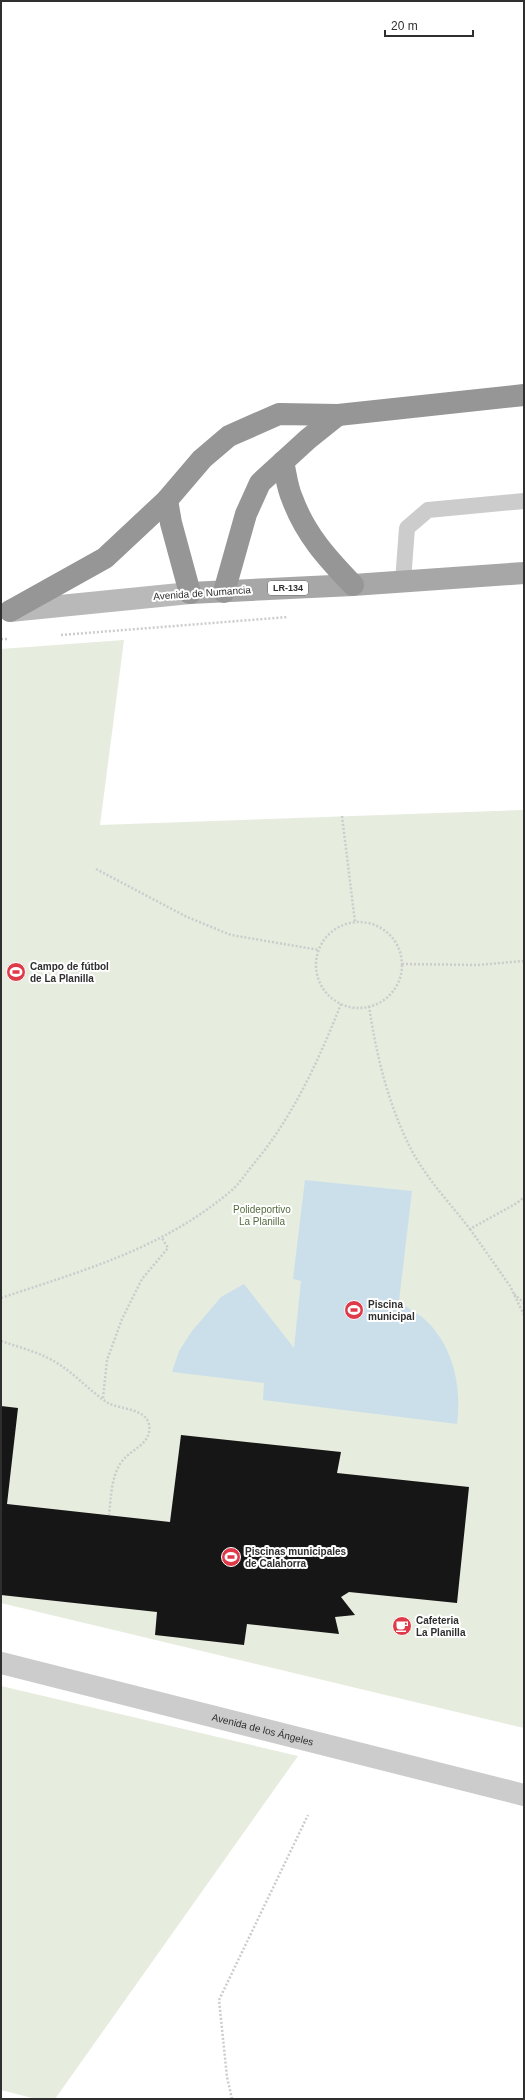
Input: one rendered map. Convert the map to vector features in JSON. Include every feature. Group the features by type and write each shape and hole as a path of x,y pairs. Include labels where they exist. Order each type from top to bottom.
{"highway":[{"path":"5,611 104,558 167,500 202,460 229,436 279,414 338,415 524,396"},
{"path":"224,592 246,514 260,483 308,439 338,415"},
{"path":"283,462 291,497 306,528 322,552 353,585"},
{"path":"167,500 171,523 190,593"}],"main road":[{"name":"Avenida de Numancia","path":"190,593 353,585 524,573"}],"street":[{"name":"Avenida de Numancia","path":"5,611 190,593"},
{"name":"Avenida de los Ángeles","path":"1,1663 524,1795"}],"lane":[{"path":"403,581 407,528 428,510 524,500"}],"path":[{"path":"57,635 295,616"},
{"path":"1,639 9,639"},
{"path":"342,816 355,922"},
{"path":"96,869 187,917 231,935 319,950"},
{"path":"355,922 369,923 382,929 393,938 399,950 402,964 400,978 393,991 382,1001 370,1006 355,1008 341,1004 329,996 321,985 316,971 316,957 330,933 342,926 355,922"},
{"path":"402,964 477,965 524,962"},
{"path":"1,1298 94,1268 162,1238 233,1190 270,1145 297,1100 322,1051 341,1004"},
{"path":"370,1006 374,1041 387,1089 408,1144 432,1181 470,1229 513,1292 524,1315"},
{"path":"470,1229 517,1203 524,1197"},
{"path":"103,1398 107,1360 119,1326 142,1279 168,1248 162,1238"},
{"path":"513,1292 524,1303"},
{"path":"1,1341 31,1351 59,1364 110,1404 140,1413 148,1423 149,1430 144,1443 122,1460 117,1469 109,1515"},
{"path":"232,2099 227,2077 219,2000 308,1815"}],"green space":[{"name":"Polideportivo La Planilla","path":"124,640 100,825 524,810 524,1728 1,1603 1,649"},
{"path":"1,1686 298,1756 55,2099 36,2099 1,2090"}],"water":[{"name":"Piscina municipal","path":"305,1180 412,1191 399,1301 422,1317 433,1328 448,1352 453,1366 458,1395 457,1424 263,1400 264,1383 172,1372 179,1351 192,1331 221,1297 244,1284 294,1348 301,1281 293,1279"}],"building":[{"name":"Piscinas municipales de Calahorra","path":"1,1406 18,1408 7,1504 170,1522 181,1435 341,1452 337,1473 469,1487 457,1603 349,1592 341,1597 355,1615 335,1617 339,1634 247,1624 244,1645 155,1635 157,1612 1,1595"}],"place":[{"name":"Campo de fútbol de La Planilla","path":"16,972"},
{"name":"Piscina municipal","path":"354,1310"},
{"name":"Piscinas municipales de Calahorra","path":"231,1557"},
{"name":"Cafeteria La Planilla","path":"402,1626"}]}
